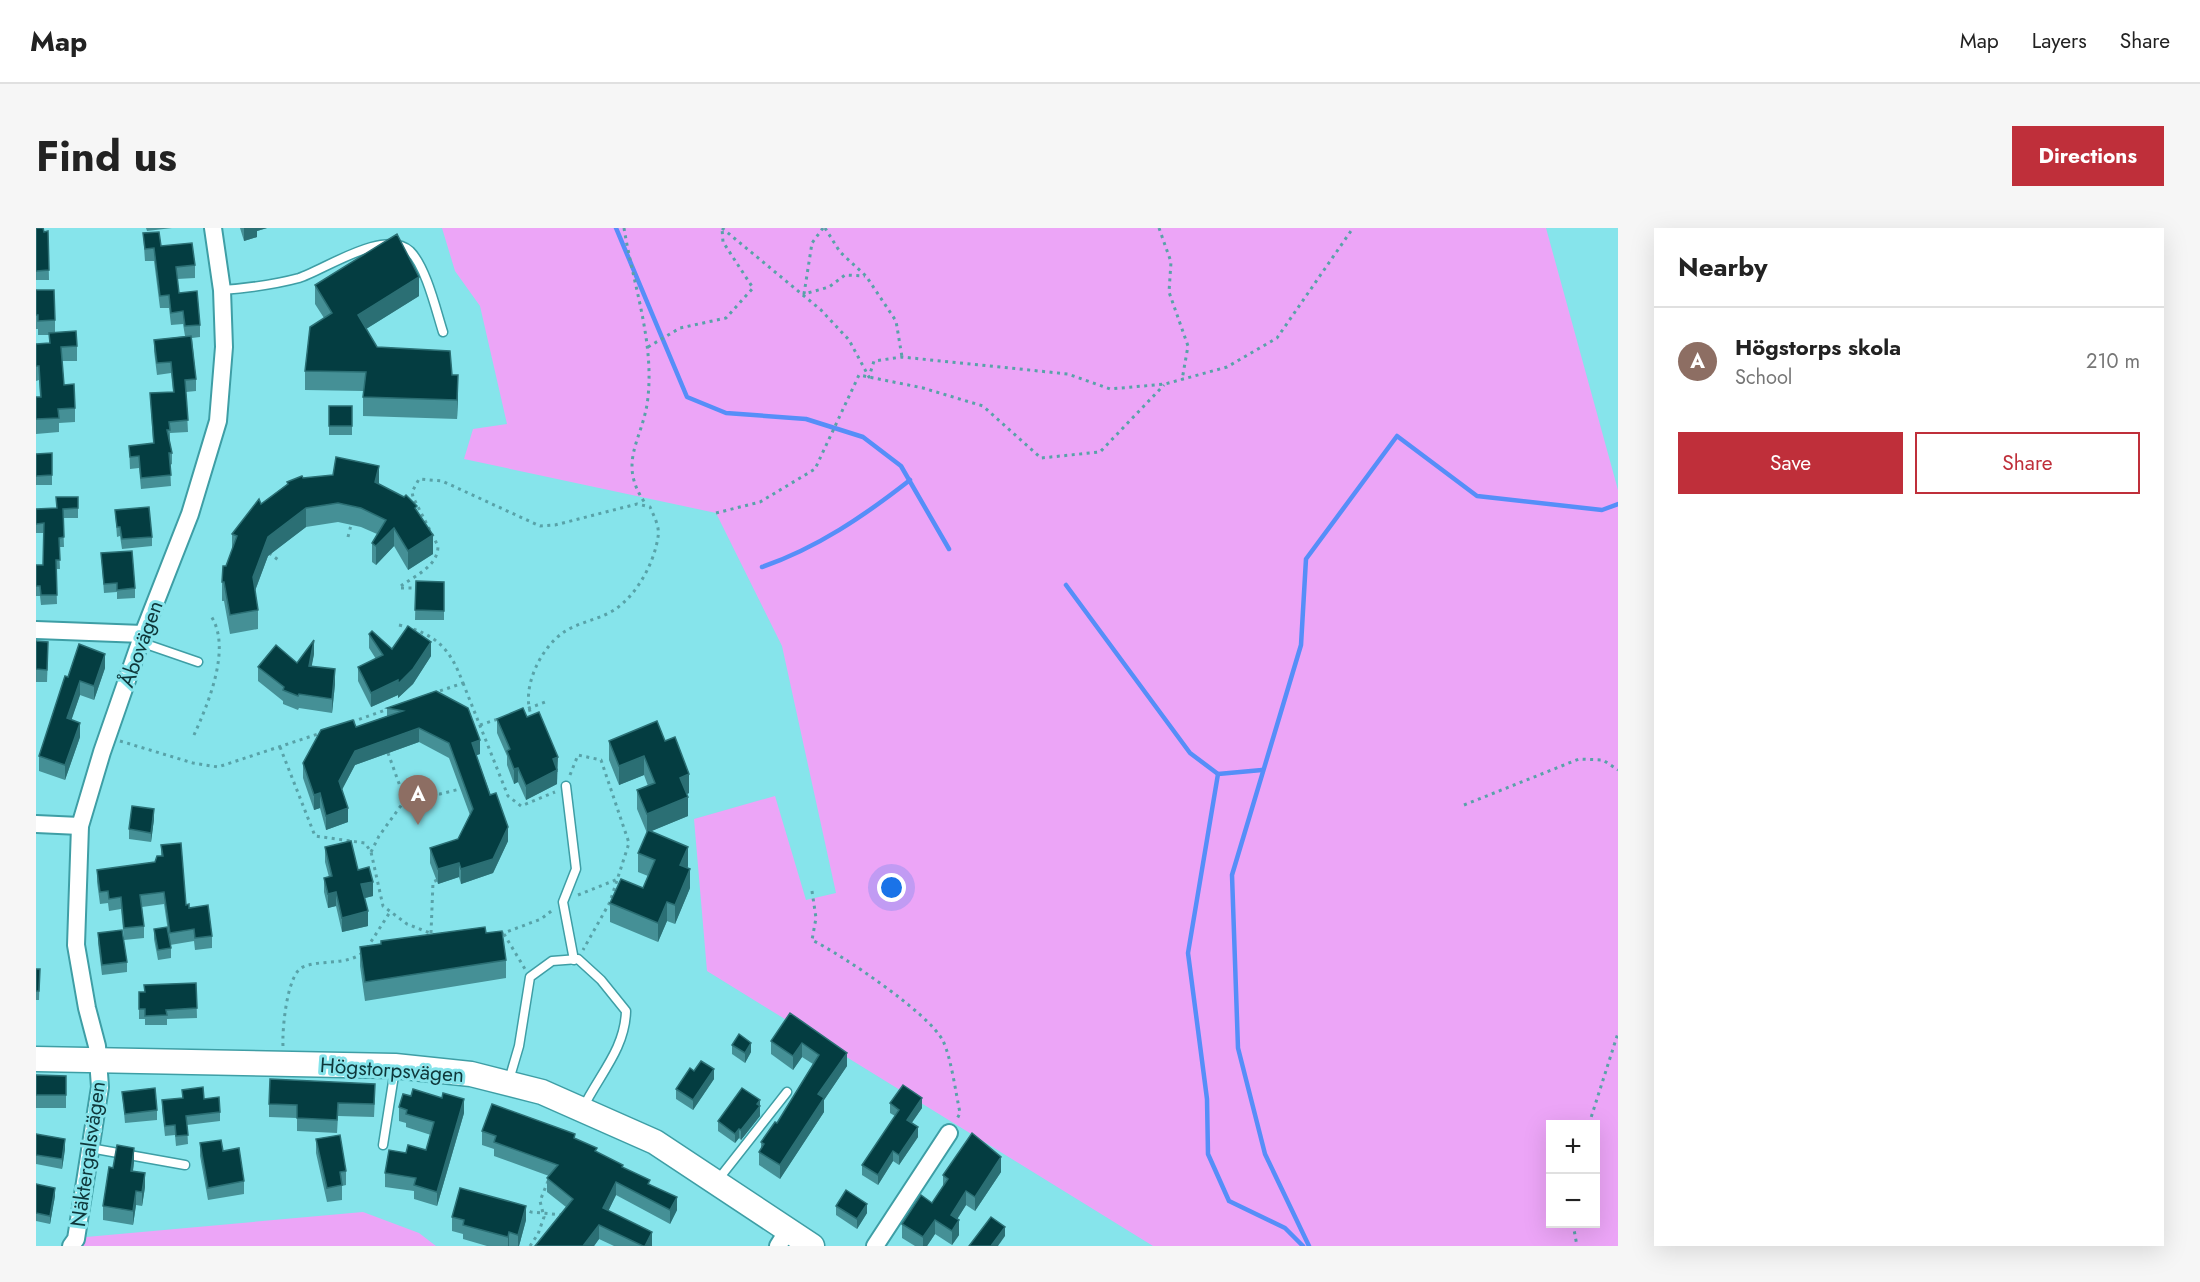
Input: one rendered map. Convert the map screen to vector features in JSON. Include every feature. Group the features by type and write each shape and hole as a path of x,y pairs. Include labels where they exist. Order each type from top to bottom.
{"street":[{"name":"Åbovägen","path":"99,1060 76,945 80,826 107,737 190,514 218,421 224,347 222,290 213,228"},
{"path":"36,630 142,638"},
{"path":"36,824 80,826"},
{"name":"Högstorpsvägen","path":"36,1059 395,1066 471,1074 542,1092 655,1142 717,1181 783,1238 812,1246"},
{"name":"Näktergalsvägen","path":"72,1246 76,1239 100,1087 99,1060"},
{"path":"875,1246 949,1133"}],"lane":[{"path":"222,290 254,288 301,277 344,257 372,247 392,244 409,250 421,269 443,332"},
{"path":"142,638 198,662"},
{"path":"566,786 576,869 563,902 576,959 601,980 626,1011 625,1029 607,1070 583,1109"},
{"path":"508,1084 519,1046 530,977 552,961 576,959"},
{"path":"383,1145 395,1066"},
{"path":"717,1181 787,1092"},
{"path":"90,1148 185,1165"}],"path":[{"path":"534,724 528,708 527,693 550,645 562,633 612,611 637,589 658,537 656,520 650,507 634,487 631,461 648,398 648,347 624,228"},
{"path":"648,347 680,328 726,318 753,288 723,242 722,228"},
{"path":"722,228 804,294 849,340 868,377"},
{"path":"804,294 812,243 824,228 840,252 866,276 896,321 902,357"},
{"path":"1159,228 1171,262 1169,292 1188,346 1182,380"},
{"path":"868,377 874,361 902,357 1068,374 1110,389 1165,384 1227,367 1277,338 1353,228"},
{"path":"804,294 829,287 845,275 866,276"},
{"path":"716,513 760,502 815,469 859,375 923,388 982,406 1041,458 1100,452 1165,384"},
{"path":"421,588 401,587 436,561 438,554 438,546 413,497 412,492 420,479 442,481 540,526 646,504"},
{"path":"348,537 351,525"},
{"path":"269,553 281,562"},
{"path":"194,735 212,693 218,661 218,635 212,616"},
{"path":"399,625 431,636 456,665 507,796 521,806 566,786 578,755 601,760 616,798 629,843 610,902 576,959"},
{"path":"431,694 464,683"},
{"path":"518,712 548,701"},
{"path":"345,724 399,706"},
{"path":"480,725 509,715"},
{"path":"107,737 193,763 218,767 323,732"},
{"path":"280,747 315,836 364,843 371,852 383,906 407,924 444,936"},
{"path":"388,753 405,800"},
{"path":"1464,805 1579,759 1603,760 1618,770"},
{"path":"371,852 383,829 405,800 424,793 440,794 460,789"},
{"path":"494,936 541,919 563,902 618,879"},
{"path":"434,944 434,882 437,880"},
{"path":"812,891 816,918 812,940 836,952 923,1015 944,1041 960,1113 949,1133"},
{"path":"284,1053 290,988 294,975 302,967 340,962 360,955 374,940 390,912"},
{"path":"504,934 530,977"},
{"path":"1591,1120 1618,1033"},
{"path":"530,1246 538,1234 542,1212 540,1201 550,1175"},
{"path":"520,1206 531,1212 569,1217"},
{"path":"1574,1228 1577,1246"}],"shaded area":[{"path":"442,228 1546,228 1618,490 1618,1246 1153,1246 707,971 694,819 775,796 806,900 836,893 782,646 716,513 464,459 473,429 507,424 480,306 455,271"},
{"path":"363,1212 419,1233 436,1246 78,1246 75,1238"}],"building":[{"path":"36,228 43,228 44,232 48,231 49,270 36,271"},
{"path":"159,232 161,246 192,243 195,265 176,267 179,293 197,291 200,325 185,326 183,311 171,313 169,295 160,296 154,248 145,249 143,233"},
{"path":"397,234 419,277 358,315 377,347 450,351 452,375 458,375 457,400 363,397 366,372 305,371 310,327 332,313 315,285"},
{"path":"36,290 54,290 55,320 38,321"},
{"path":"76,331 77,346 61,347 64,385 74,384 75,408 58,409 59,418 36,419 36,397 41,397 39,366 36,366 36,344 50,343 49,333"},
{"path":"191,336 196,379 185,380 188,420 169,422 170,430 167,430 172,453 169,453 171,475 141,478 139,456 130,457 129,446 154,443 150,393 174,392 171,362 157,363 154,340"},
{"path":"329,406 352,406 352,426 329,426"},
{"path":"52,453 52,475 36,476 36,454"},
{"path":"336,457 379,466 375,482 404,497 406,495 417,506 415,508 433,535 408,551 394,528 376,546 372,543 386,520 361,508 338,503 306,508 268,537 253,577 258,610 230,615 224,582 222,582 223,566 226,566 237,536 232,534 259,499 261,504 288,484 287,482 302,476 303,478 333,475"},
{"path":"56,497 78,497 78,508 63,509 64,537 59,538 60,560 56,560 57,595 41,595 40,586 36,586 36,565 43,565 44,523 36,524 36,509 57,508"},
{"path":"149,507 152,537 122,539 120,527 117,527 115,510"},
{"path":"132,551 135,588 117,590 117,583 104,584 101,553"},
{"path":"416,581 444,582 444,611 415,610"},
{"path":"408,626 431,642 413,669 398,684 398,680 371,693 358,667 383,655 369,634 372,631 392,649"},
{"path":"314,640 309,666 335,669 332,699 299,694 298,696 283,690 284,687 258,667 276,645 297,663"},
{"path":"36,641 48,642 47,670 36,669"},
{"path":"79,644 105,654 94,686 80,681 67,718 80,723 65,765 39,756 65,676 68,677"},
{"path":"436,691 468,708 480,740 472,743 490,795 496,793 508,827 493,859 461,869 459,863 438,869 430,848 458,839 473,809 449,743 419,728 355,751 339,781 348,808 326,816 320,793 314,795 303,763 321,730 353,720 356,727 403,711 387,708"},
{"path":"523,708 527,717 539,712 558,757 553,759 557,770 526,786 518,768 514,769 507,751 510,749 497,719"},
{"path":"657,721 665,741 675,737 689,774 680,778 688,797 647,814 637,790 655,783 644,756 619,766 609,741"},
{"path":"132,806 154,809 151,833 129,829"},
{"path":"648,830 688,847 680,865 690,869 675,905 667,902 658,923 610,903 621,879 643,888 655,860 638,853"},
{"path":"351,841 358,870 369,867 373,882 361,884 368,911 342,918 336,892 328,894 324,878 332,876 325,847"},
{"path":"181,843 186,905 189,904 189,908 208,905 212,936 195,938 194,929 170,933 164,892 140,895 144,926 124,928 121,897 109,899 108,891 100,892 97,870 155,862 157,856 163,856 161,845"},
{"path":"167,927 171,948 158,950 154,929"},
{"path":"485,927 486,933 502,931 506,960 365,982 360,947 381,944 381,941"},
{"path":"122,930 127,962 102,965 98,933"},
{"path":"36,969 40,969 39,991 36,991"},
{"path":"196,983 197,1008 166,1010 167,1015 145,1016 145,1009 139,1009 139,992 145,992 144,985"},
{"path":"790,1013 847,1053 818,1094 824,1098 780,1165 759,1152 764,1144 761,1142 775,1122 777,1123 819,1055 802,1043 793,1056 771,1041"},
{"path":"739,1034 751,1043 745,1053 732,1045"},
{"path":"701,1061 714,1069 693,1100 676,1089 690,1068 694,1071"},
{"path":"36,1075 66,1076 66,1095 36,1095"},
{"path":"270,1079 375,1084 374,1104 338,1103 337,1120 297,1118 297,1105 269,1104"},
{"path":"903,1085 922,1098 907,1120 918,1127 899,1155 893,1151 878,1175 862,1165 899,1110 890,1103"},
{"path":"203,1087 204,1099 219,1097 220,1112 186,1116 188,1135 176,1136 175,1125 165,1126 162,1100 183,1098 182,1090"},
{"path":"155,1088 157,1110 125,1114 122,1092"},
{"path":"742,1088 760,1100 757,1104 760,1106 741,1130 739,1129 735,1134 718,1121"},
{"path":"413,1089 442,1098 443,1093 464,1099 437,1192 414,1185 416,1178 385,1173 389,1150 406,1153 408,1145 426,1150 434,1122 406,1114 407,1110 399,1107 403,1094 411,1096"},
{"path":"492,1104 575,1134 574,1138 597,1148 595,1151 650,1180 648,1184 677,1197 670,1210 616,1182 603,1208 652,1232 645,1246 599,1225 583,1246 535,1246 573,1199 547,1178 558,1165 494,1142 496,1136 482,1131"},
{"path":"972,1133 1001,1157 975,1197 966,1191 951,1215 959,1220 952,1231 935,1220 923,1237 902,1224 921,1195 932,1203 948,1179 943,1175"},
{"path":"36,1134 65,1139 62,1159 36,1155"},
{"path":"340,1135 346,1171 340,1172 342,1185 327,1188 316,1139"},
{"path":"221,1140 223,1151 239,1148 244,1181 208,1188 200,1143"},
{"path":"117,1145 134,1148 131,1171 145,1173 142,1192 136,1191 133,1211 103,1206 109,1167 113,1168"},
{"path":"36,1184 55,1188 50,1216 36,1213"},
{"path":"460,1188 526,1206 518,1235 509,1232 508,1237 463,1225 464,1220 452,1217"},
{"path":"846,1190 867,1204 857,1219 836,1206"},
{"path":"991,1217 1005,1227 991,1246 969,1246"}],"waterway":[{"path":"616,228 687,397 726,413 806,419 863,437 901,466 949,549"},
{"path":"1309,1246 1265,1154 1238,1048 1232,875 1301,645 1306,559 1397,436 1477,496 1602,510 1618,504"},
{"path":"762,567 821,541 910,480"},
{"path":"1066,585 1190,753 1218,774 1262,770"},
{"path":"1218,774 1188,953 1207,1099 1208,1154 1229,1201 1285,1228 1303,1246"}],"place":[{"name":"Högstorps skola","path":"418,825"}]}
